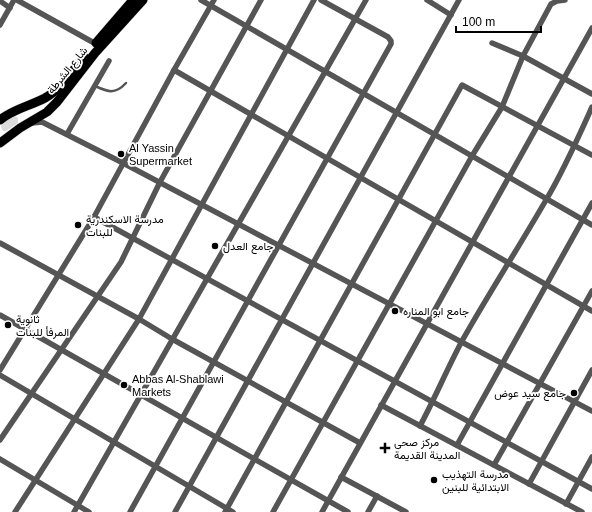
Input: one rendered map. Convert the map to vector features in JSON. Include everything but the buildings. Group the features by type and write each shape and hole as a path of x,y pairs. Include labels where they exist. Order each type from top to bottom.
{"main road":[{"name":"شارع الشرطة","path":"1,118 45,98 55,91 133,0"},
{"name":"شارع الشرطة","path":"2,140 27,123 47,112 57,102 95,53 143,0"},
{"path":"18,110 26,112 28,118 27,123"}],"street":[{"path":"0,25 16,0 96,44"},
{"path":"201,0 592,225"},
{"path":"0,370 94,217 214,0"},
{"path":"0,440 121,262 134,239 160,182 261,0"},
{"path":"15,512 139,319 314,0"},
{"path":"130,512 391,44 388,37 321,0"},
{"path":"74,512 366,0"},
{"path":"427,0 451,15"},
{"path":"175,512 459,0"},
{"path":"273,512 472,156 502,107 523,56 551,4 555,1 565,0"},
{"path":"0,1 10,8"},
{"path":"322,512 592,28"},
{"path":"492,43 523,56 592,94"},
{"path":"67,134 109,60"},
{"path":"174,70 592,310"},
{"path":"226,510 462,85 592,155"},
{"path":"420,426 462,342 508,262 547,199 592,107"},
{"path":"27,123 42,122 124,162 592,412"},
{"path":"457,445 592,203"},
{"path":"94,217 592,489"},
{"path":"0,243 360,443"},
{"path":"494,465 592,291"},
{"path":"0,315 348,512"},
{"path":"529,484 592,370"},
{"path":"0,375 189,486 226,510 233,512"},
{"path":"381,405 582,512"},
{"path":"566,504 592,457"},
{"path":"0,459 89,512"},
{"path":"341,477 406,512"},
{"path":"368,512 376,496"}],"lane":[{"path":"94,85 109,92 116,91 126,83"}],"shaded area":[{"path":"14,115 18,118 18,123 6,131 3,131 1,127 2,123"}],"place":[{"name":"Al Yassin Supermarket","path":"121,154"},
{"name":"مدرسة الاسكندرية للبنات","path":"78,225"},
{"name":"جامع العدل","path":"215,246"},
{"name":"جامع ابو المناره","path":"395,311"},
{"name":"ثانوية المرفأ للبنات","path":"8,325"},
{"name":"Abbas Al-Shablawi Markets","path":"124,385"},
{"name":"جامع سيد عوض","path":"574,393"},
{"name":"مركز صحي المدينة القديمة","path":"385,448"},
{"name":"مدرسة التهذيب الابتدائية للبنين","path":"434,480"}]}
